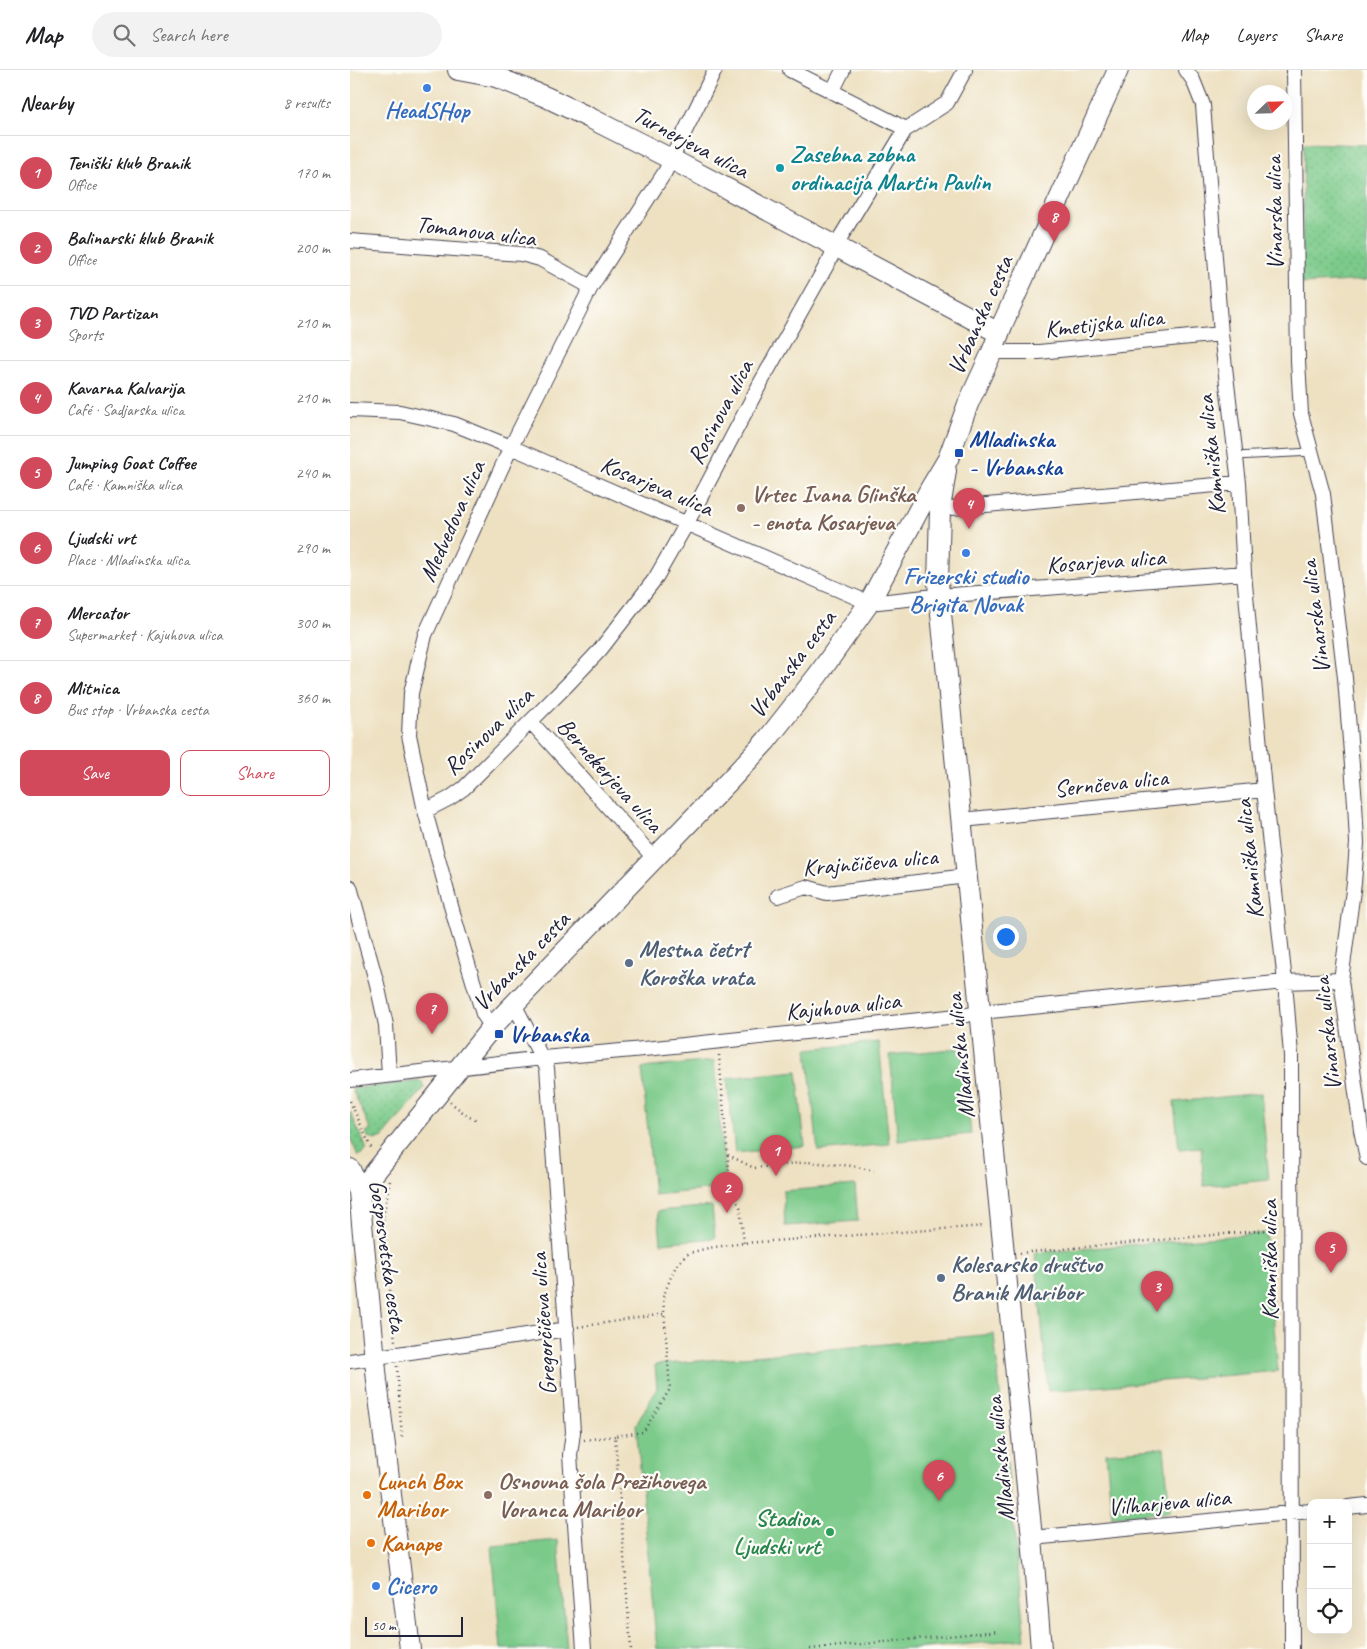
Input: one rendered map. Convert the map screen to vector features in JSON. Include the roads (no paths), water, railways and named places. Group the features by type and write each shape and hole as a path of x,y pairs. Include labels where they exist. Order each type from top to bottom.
{"street":[{"name":"Turnerjeva ulica","path":"458,70 497,74 546,97 671,159 999,333"},
{"name":"Medvedova ulica","path":"492,1027 483,1014 425,811 409,735 411,692 425,635 511,447 591,288 665,172 715,70"},
{"path":"790,70 906,129"},
{"path":"832,92 844,70"},
{"name":"Rosinova ulica","path":"425,811 450,798 464,788 600,650 633,608 654,579 687,524 761,382 836,247 906,129 947,103 965,70"},
{"name":"Vrbanska cesta","path":"359,1192 492,1027 766,741 818,675 869,603 948,459 968,404 999,333 1118,70"},
{"name":"Kamniška ulica","path":"1186,70 1193,80 1203,105 1221,334 1239,483 1244,573 1291,1054 1292,1649"},
{"name":"Vinarska ulica","path":"1294,70 1298,362 1302,414 1323,494 1345,678 1357,843 1354,883 1341,980 1361,1130 1367,1158"},
{"name":"Tomanova ulica","path":"350,241 521,254 540,259 591,288"},
{"name":"Kmetijska ulica","path":"992,352 1039,352 1221,334"},
{"name":"Kosarjeva ulica","path":"350,410 400,412 454,424 869,603 1244,573"},
{"name":"Mladinska ulica","path":"948,459 940,510 939,596 1032,1538 1041,1649"},
{"path":"940,510 1239,483"},
{"name":"Bernekerjeva ulica","path":"531,722 655,859"},
{"name":"Sernčeva ulica","path":"962,820 1264,790"},
{"name":"Krajnčičeva ulica","path":"778,896 806,887 827,893 967,876"},
{"path":"350,888 375,975 386,1025 389,1076"},
{"name":"Kajuhova ulica","path":"350,1080 981,1012 1285,982 1341,980"},
{"name":"Gregorčičeva ulica","path":"514,1004 547,1068 567,1329 573,1440 570,1455 584,1649"},
{"name":"Gosposvetska cesta","path":"350,1169 359,1192 375,1357 410,1649"},
{"path":"350,1361 567,1329"},
{"path":"1352,1507 1367,1505"},
{"name":"Vilharjeva ulica","path":"1032,1538 1307,1511"}],"lane":[{"path":"1236,456 1312,452"}],"place":[{"name":"HeadSHop","path":"427,88"},
{"name":"Zasebna zobna ordinacija Martin Pavlin","path":"780,168"},
{"name":"Mitnica","path":"1054,242"},
{"name":"Mladinska - Vrbanska","path":"959,453"},
{"name":"Vrtec Ivana Glinška - enota Kosarjeva","path":"741,508"},
{"name":"Kavarna Kalvarija","path":"969,529"},
{"name":"Frizerski studio Brigita Novak","path":"966,553"},
{"name":"Mestna četrt Koroška vrata","path":"629,963"},
{"name":"Mercator","path":"432,1034"},
{"name":"Vrbanska","path":"499,1034"},
{"name":"Teniški klub Branik","path":"776,1176"},
{"name":"Balinarski klub Branik","path":"727,1213"},
{"name":"Jumping Goat Coffee","path":"1331,1273"},
{"name":"Kolesarsko društvo Branik Maribor","path":"941,1278"},
{"name":"TVD Partizan","path":"1157,1312"},
{"name":"Lunch Box Maribor","path":"367,1495"},
{"name":"Osnovna šola Prežihovega Voranca Maribor","path":"488,1495"},
{"name":"Ljudski vrt","path":"939,1501"},
{"name":"Stadion Ljudski vrt","path":"830,1532"},
{"name":"Kanape","path":"371,1543"},
{"name":"Cicero","path":"376,1586"}]}
